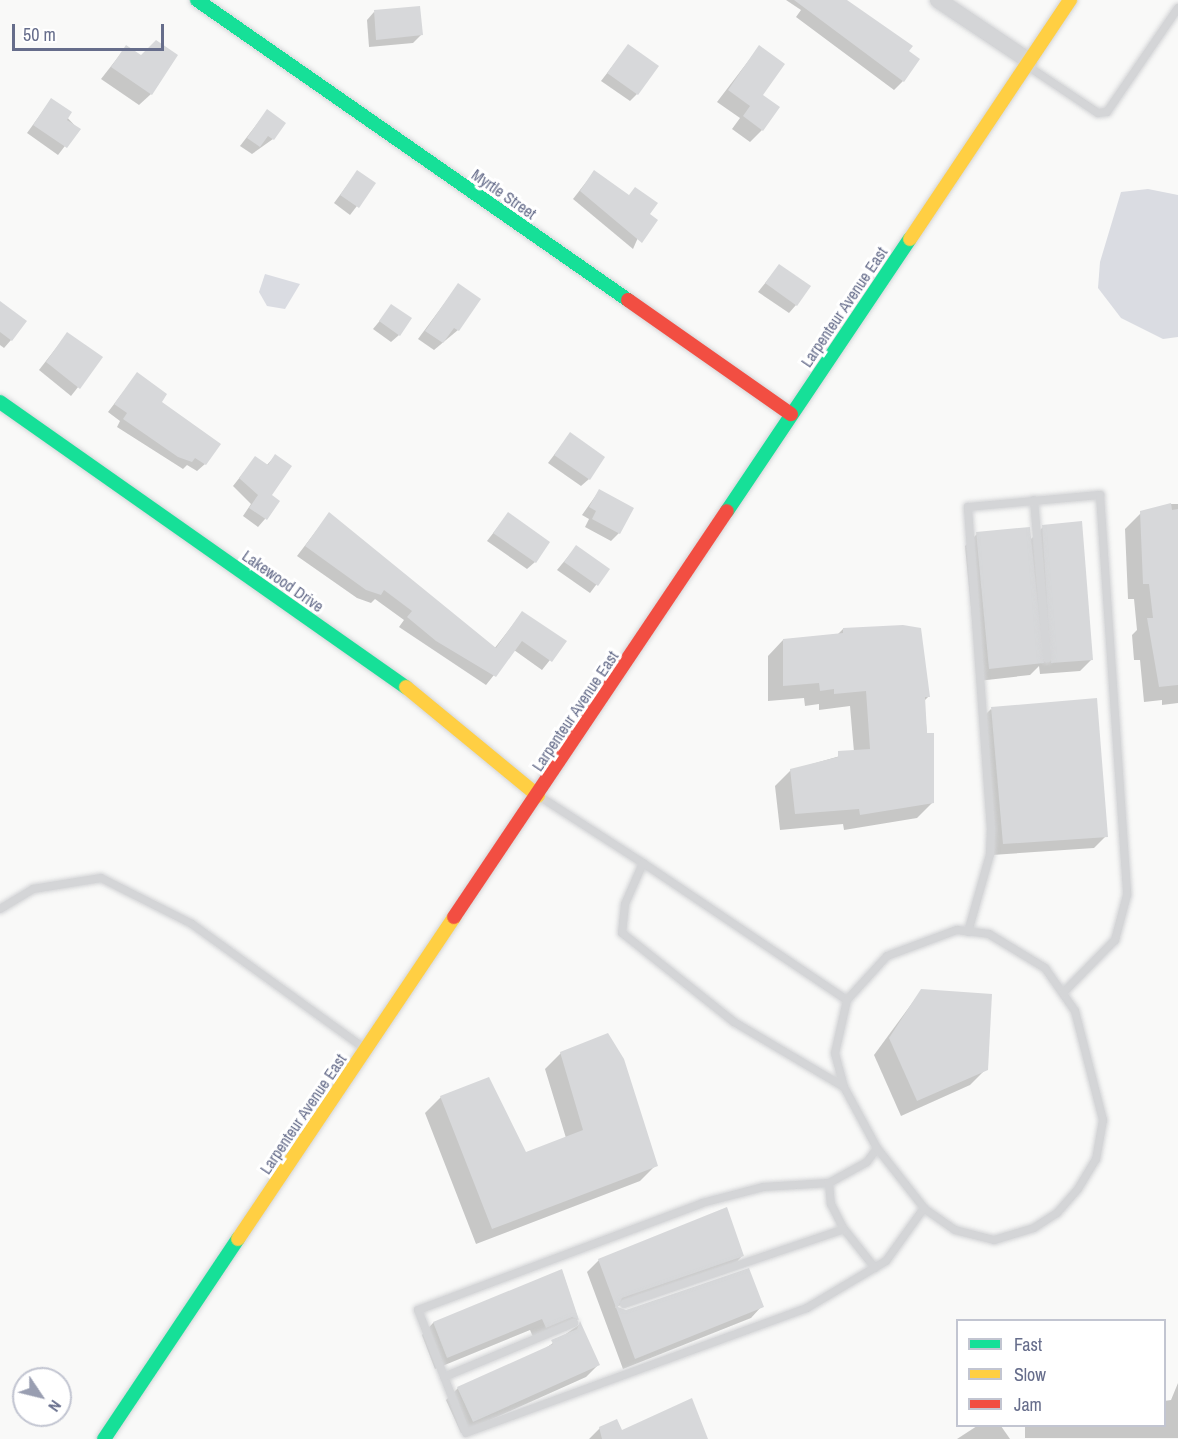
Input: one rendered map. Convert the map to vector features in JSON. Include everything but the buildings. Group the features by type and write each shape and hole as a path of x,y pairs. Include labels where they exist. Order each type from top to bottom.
{"street":[{"name":"Myrtle Street","path":"197,0 791,414"},
{"path":"938,0 1027,63"},
{"name":"Larpenteur Avenue East","path":"104,1439 538,796 791,414 1070,0"},
{"name":"Lakewood Drive","path":"0,402 430,704 538,796"}],"lane":[{"path":"1027,63 1098,113 1107,112 1178,8"},
{"path":"968,932 990,854 991,830 968,507 1100,495 1127,895 1115,940 1063,993"},
{"path":"1034,501 1047,658"},
{"path":"538,796 643,863 847,1000"},
{"path":"643,863 625,904 622,933 734,1022 844,1087"},
{"path":"0,909 33,889 100,878 192,924 367,1050"},
{"path":"957,930 968,932 989,934 1045,968 1063,993 1075,1011 1103,1120 1095,1159 1078,1189 1058,1213 1034,1228 994,1240 955,1230 924,1208 877,1148 844,1087 835,1053 847,1000 887,956 957,930"},
{"path":"877,1148 867,1162 829,1183 763,1187 702,1203 418,1311 466,1433 807,1308 875,1268 924,1208"},
{"path":"829,1183 831,1204 844,1229 875,1268"},
{"path":"624,1304 844,1229"},
{"path":"444,1377 574,1323"}],"shaded area":[{"path":"1148,189 1178,195 1178,337 1163,339 1121,318 1098,288 1100,262 1121,192"},
{"path":"265,274 300,284 285,309 267,306 259,292"}],"traffic: fast":[{"path":"197,0 628,300"},
{"path":"727,511 910,239"},
{"path":"0,402 406,687"},
{"path":"104,1439 238,1239"}],"traffic: slow":[{"path":"910,239 1070,0"},
{"path":"406,687 538,796"},
{"path":"238,1239 454,917"}],"traffic: jam":[{"path":"628,300 791,414"},
{"path":"454,917 727,511"}]}
